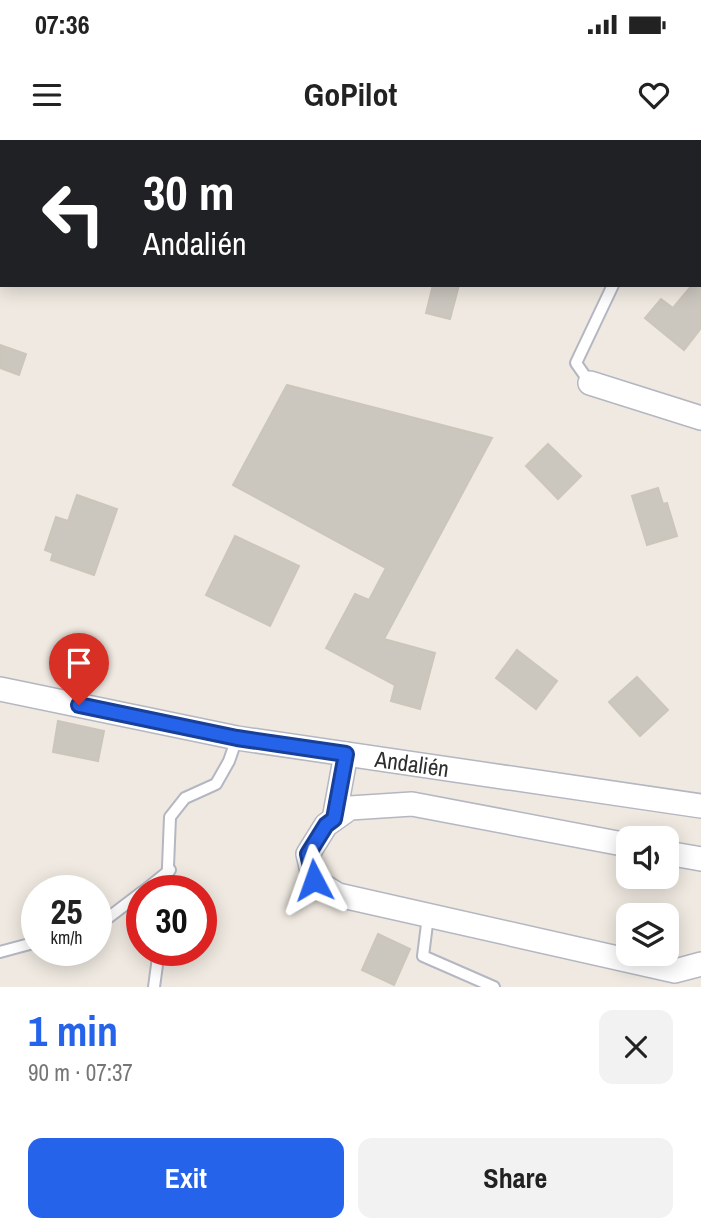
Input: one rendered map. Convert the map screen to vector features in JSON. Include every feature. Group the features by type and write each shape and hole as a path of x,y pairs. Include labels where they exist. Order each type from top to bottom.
{"street":[{"path":"590,383 701,418"},
{"name":"Andalién","path":"0,689 237,738 701,806"},
{"path":"334,819 346,754"},
{"path":"616,843 412,804 350,808 326,825 308,854 314,880 338,895 675,971 701,964"},
{"path":"679,855 701,859"}],"lane":[{"path":"590,383 576,363 612,287"},
{"path":"169,875 170,817 185,798 216,784 229,761 237,738"},
{"path":"164,875 170,870"},
{"path":"428,916 424,956 494,987"},
{"path":"0,952 21,946"},
{"path":"154,987 157,966"}],"building":[{"path":"432,287 458,287 450,319 426,313"},
{"path":"690,287 701,287 701,328 684,350 645,318 661,299 673,308"},
{"path":"0,345 26,354 19,375 0,368"},
{"path":"287,385 492,438 384,639 435,653 420,709 391,701 395,685 326,648 355,594 369,600 386,568 233,485"},
{"path":"548,444 581,476 558,499 526,466"},
{"path":"658,488 663,504 667,503 677,536 647,545 632,496"},
{"path":"77,495 117,509 94,575 51,560 53,553 45,550 56,517 68,521"},
{"path":"235,536 299,566 270,626 206,595"},
{"path":"517,650 557,681 536,709 496,678"},
{"path":"637,677 668,710 640,736 609,702"},
{"path":"58,721 104,731 98,761 53,752"},
{"path":"378,934 410,949 394,985 362,970"}],"route":[{"path":"79,705 237,738 346,754 334,819 326,825 308,854 314,880"}]}
